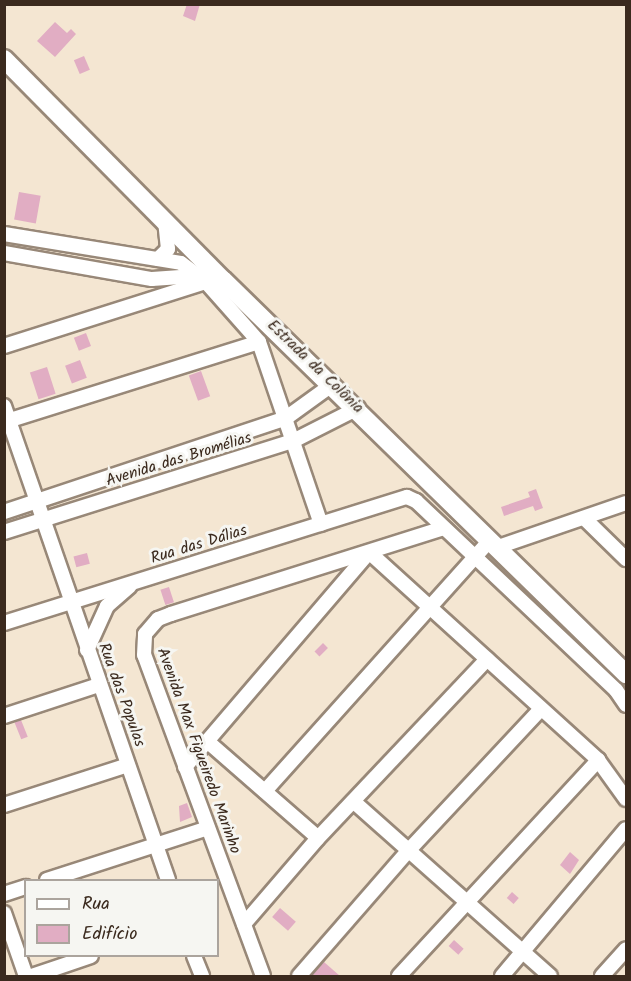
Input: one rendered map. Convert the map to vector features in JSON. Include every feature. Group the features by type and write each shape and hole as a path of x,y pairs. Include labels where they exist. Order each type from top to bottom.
{"main road":[{"name":"Estrada da Colônia","path":"4,59 165,221 627,674"}],"street":[{"path":"158,259 168,249 165,221"},
{"path":"4,234 181,263 201,279 259,342 321,524"},
{"path":"4,253 170,281 201,279"},
{"path":"123,306 134,293 137,276"},
{"path":"4,346 201,279"},
{"path":"7,421 259,342"},
{"name":"Avenida das Bromélias","path":"4,512 286,418 333,384"},
{"name":"Rua das Populas","path":"4,406 7,421 37,501 41,520 168,879"},
{"name":"Avenida das Bromélias","path":"4,532 293,441 358,408"},
{"name":"Rua das Dálias","path":"4,623 403,497 416,501 444,528"},
{"path":"265,791 473,558 494,544 627,503"},
{"path":"584,518 627,559"},
{"path":"444,528 473,558 616,690 627,705"},
{"name":"Avenida Max Figueiredo Marinho","path":"263,976 206,829 144,655 145,634 150,626 171,614 444,528"},
{"path":"185,767 369,552 540,710 598,760 627,799"},
{"path":"87,650 107,606 135,582"},
{"path":"244,924 318,838 487,659"},
{"path":"4,716 99,686"},
{"path":"298,976 409,850 540,710"},
{"path":"207,741 318,838"},
{"path":"399,976 466,900 598,760"},
{"path":"4,805 128,765"},
{"path":"354,802 550,976"},
{"path":"50,879 206,829 254,976"},
{"path":"502,976 627,829"},
{"path":"4,894 24,888"},
{"path":"4,913 26,976"},
{"path":"602,976 627,949"},
{"path":"32,976 88,957"},
{"path":"194,957 202,976"}],"building":[{"path":"187,4 200,4 195,21 183,16"},
{"path":"55,22 67,33 71,29 76,34 55,57 37,41"},
{"path":"84,56 90,70 80,74 74,60"},
{"path":"19,192 41,196 36,223 14,220"},
{"path":"86,333 91,346 79,351 74,338"},
{"path":"80,360 87,378 72,383 65,366"},
{"path":"47,367 56,394 39,399 30,373"},
{"path":"201,371 210,396 198,401 189,375"},
{"path":"536,489 543,508 535,511 533,506 504,516 501,507 530,497 528,492"},
{"path":"87,553 90,564 76,567 73,557"},
{"path":"169,587 174,602 165,605 160,590"},
{"path":"323,643 328,648 319,656 315,651"},
{"path":"21,720 28,737 21,739 15,723"},
{"path":"187,803 192,817 180,822 179,806"},
{"path":"570,852 579,860 570,874 560,865"},
{"path":"512,892 519,898 514,904 507,898"},
{"path":"280,908 296,922 288,931 272,917"},
{"path":"454,940 464,949 458,955 449,946"},
{"path":"324,962 340,976 311,976"}]}
